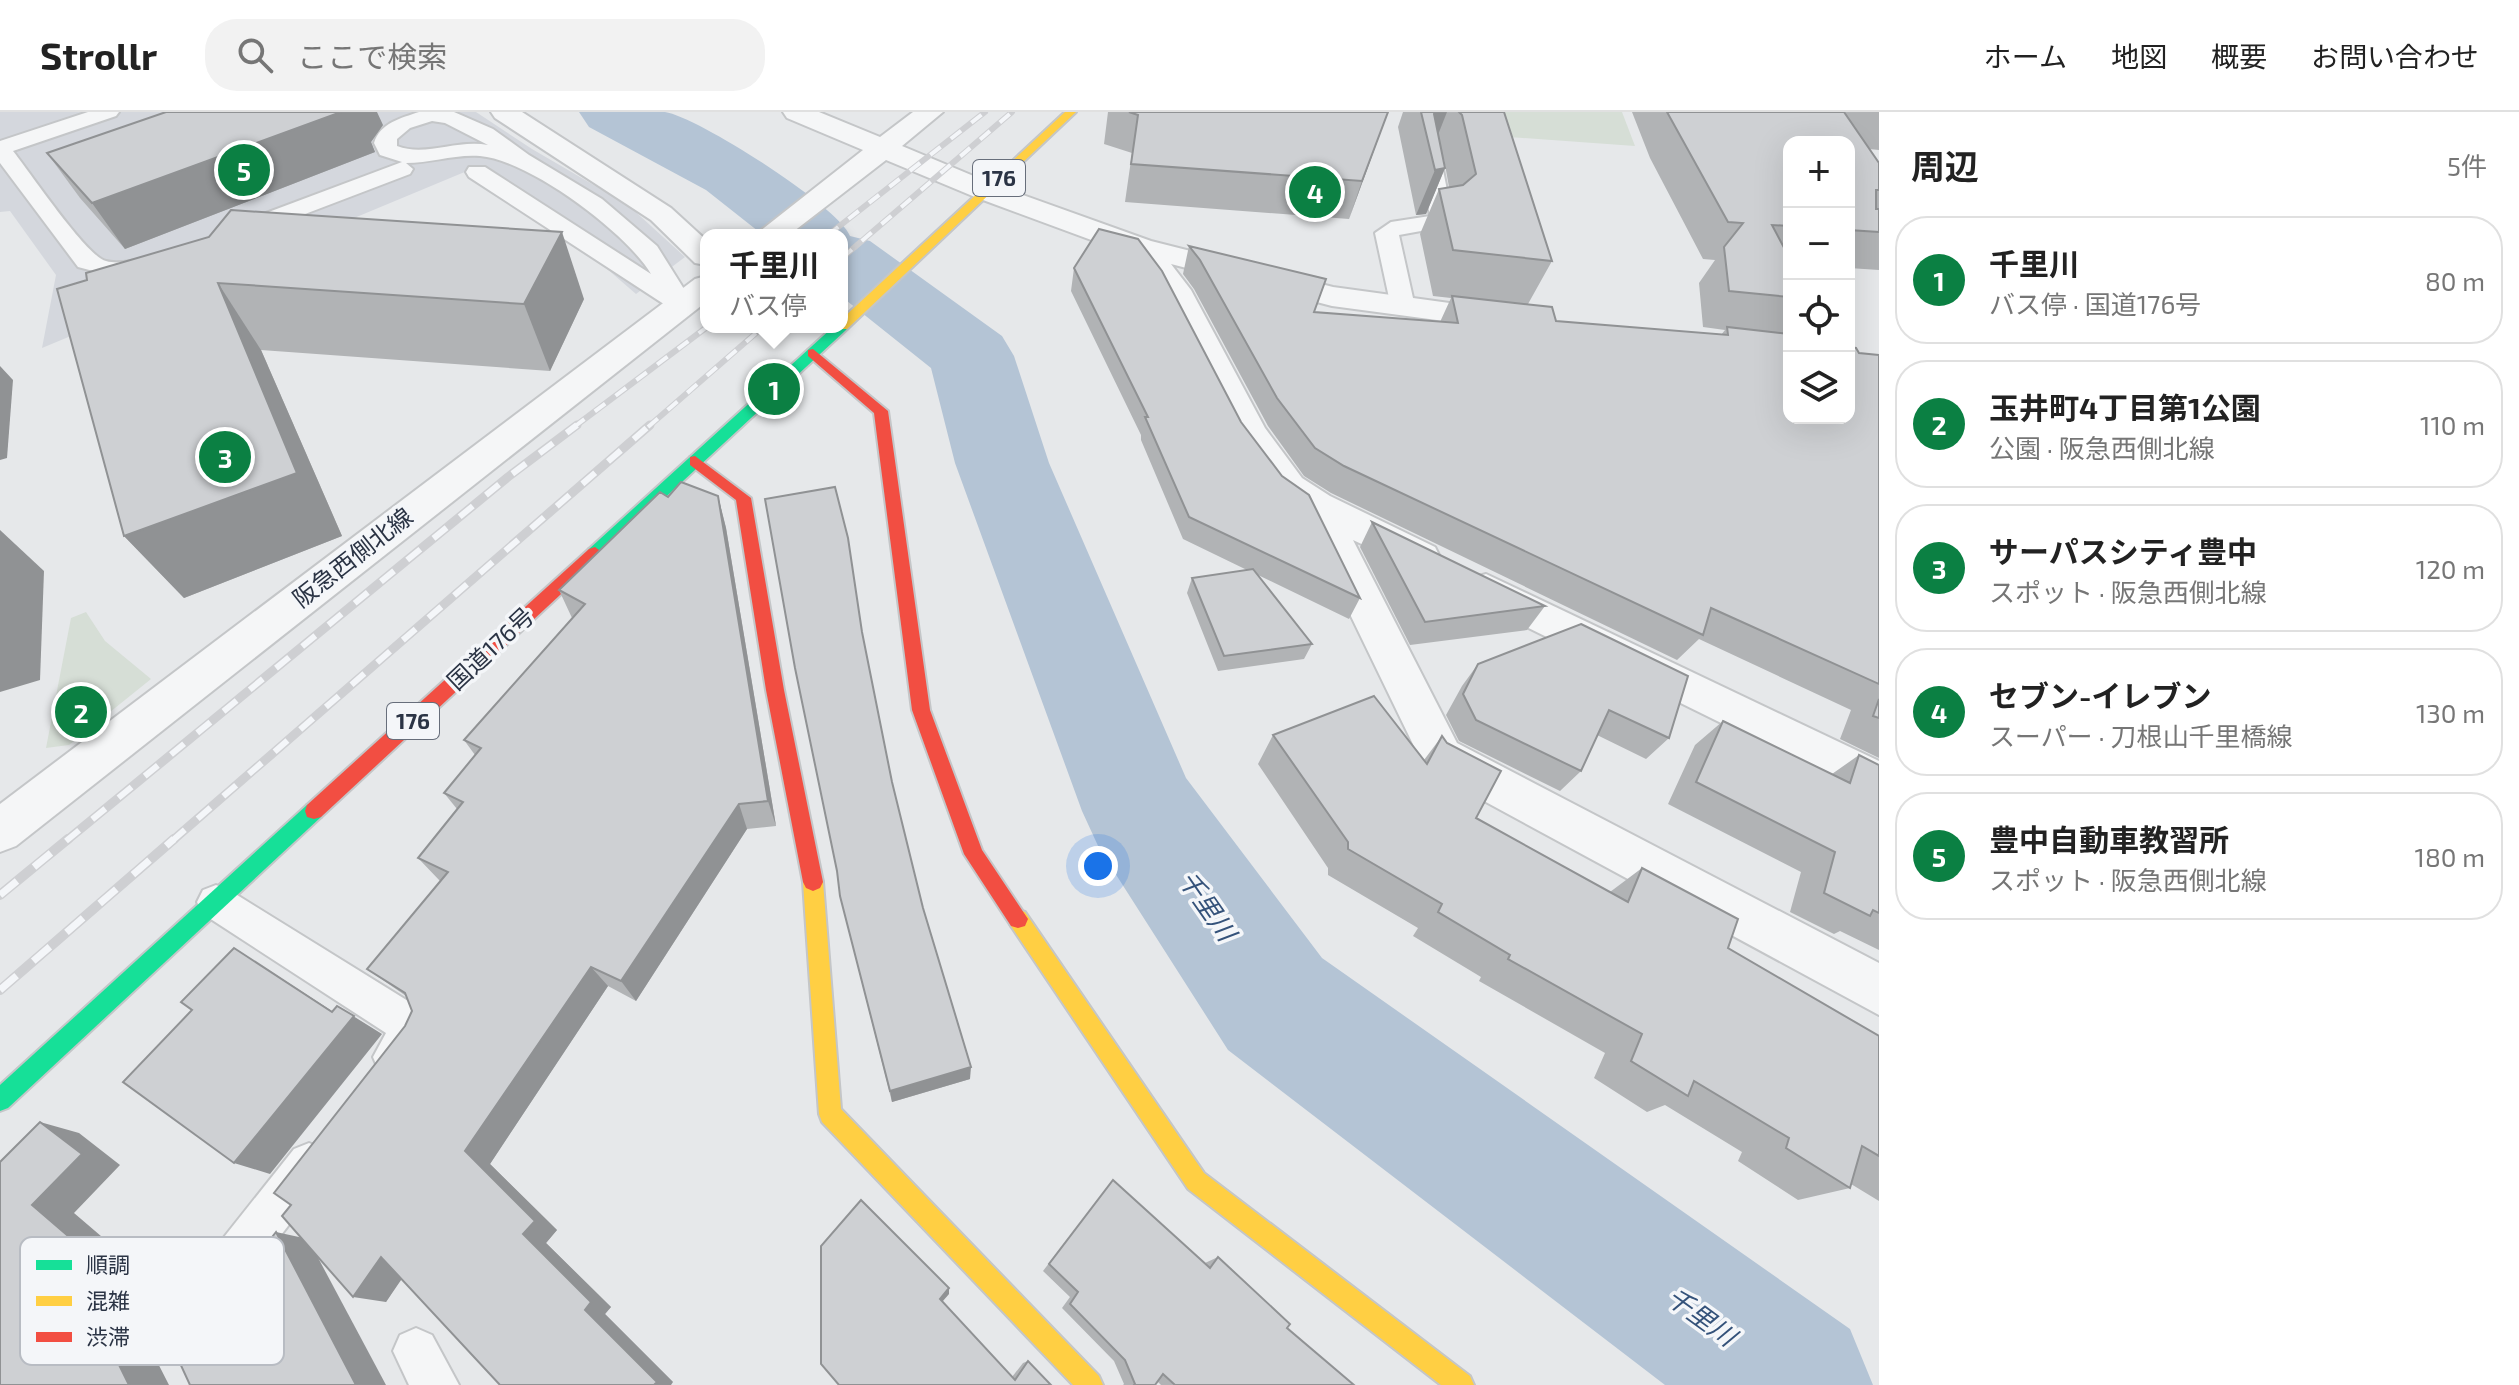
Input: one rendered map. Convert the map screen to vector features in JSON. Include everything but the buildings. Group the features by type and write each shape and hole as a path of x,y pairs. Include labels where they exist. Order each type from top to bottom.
{"main road":[{"name":"国道176号","path":"848,321 1071,112"},
{"name":"国道176号","path":"0,1100 835,333"},
{"path":"819,347 881,411 921,710 974,854 1196,1181 1461,1385"},
{"path":"695,461 743,498 775,690 814,889 830,1114 1090,1385"}],"street":[{"path":"504,112 661,214 700,250"},
{"path":"796,112 985,191 1143,249 1202,261 1332,296 1526,321"},
{"path":"778,229 930,112"},
{"path":"1143,249 1175,290 1250,434 1289,487 1317,506 1879,782"},
{"name":"阪急西側北線","path":"0,831 694,296"},
{"path":"1317,506 1441,756 1879,990"}],"lane":[{"path":"109,112 0,148 86,262 99,269 121,270 142,267 170,256"},
{"path":"521,160 471,149 406,157 388,150 385,143 387,136 403,124 441,115 486,133 521,160 594,204 649,251 694,296"},
{"path":"1403,307 1387,233 1394,227 1426,226 1442,220 1430,160"},
{"path":"226,235 402,169"},
{"path":"477,172 694,296"},
{"path":"216,902 415,1028 368,1089"},
{"path":"252,1237 329,1138"}],"shaded area":[{"path":"0,112 476,112 628,205 685,257 636,294 576,242 467,171 42,348 56,275 10,211 0,212"},
{"path":"1490,112 1622,112 1635,146 1495,136"},
{"path":"86,612 105,641 151,679 69,745 46,748 71,618"}],"waterway":[{"name":"千里川","path":"614,112 732,174 804,229"},
{"name":"千里川","path":"848,263 971,356 1002,463 1141,811 1275,1004 1794,1385"}],"railway":[{"path":"836,229 985,112"},
{"path":"848,253 1012,112"},
{"path":"574,427 700,332"},
{"path":"648,427 756,333"},
{"path":"66,841 508,477 577,425"},
{"path":"172,841 650,425"},
{"path":"0,895 68,839"},
{"path":"0,990 174,839"}],"traffic: fast":[{"path":"595,553 834,333"},
{"path":"0,1100 314,811"}],"traffic: slow":[{"path":"848,320 1071,112"},
{"path":"813,882 830,1114 1090,1385"},
{"path":"1018,919 1196,1181 1461,1385"}],"traffic: jam":[{"path":"813,353 881,411 921,710 974,854 1018,919"},
{"path":"695,461 743,498 775,690 813,882"},
{"path":"314,811 595,553"}],"place":[{"name":"豊中自動車教習所","path":"244,170"},
{"name":"セブン-イレブン","path":"1315,192"},
{"name":"千里川","path":"774,389"},
{"name":"サーパスシティ豊中","path":"225,457"},
{"name":"玉井町4丁目第1公園","path":"81,712"}]}
